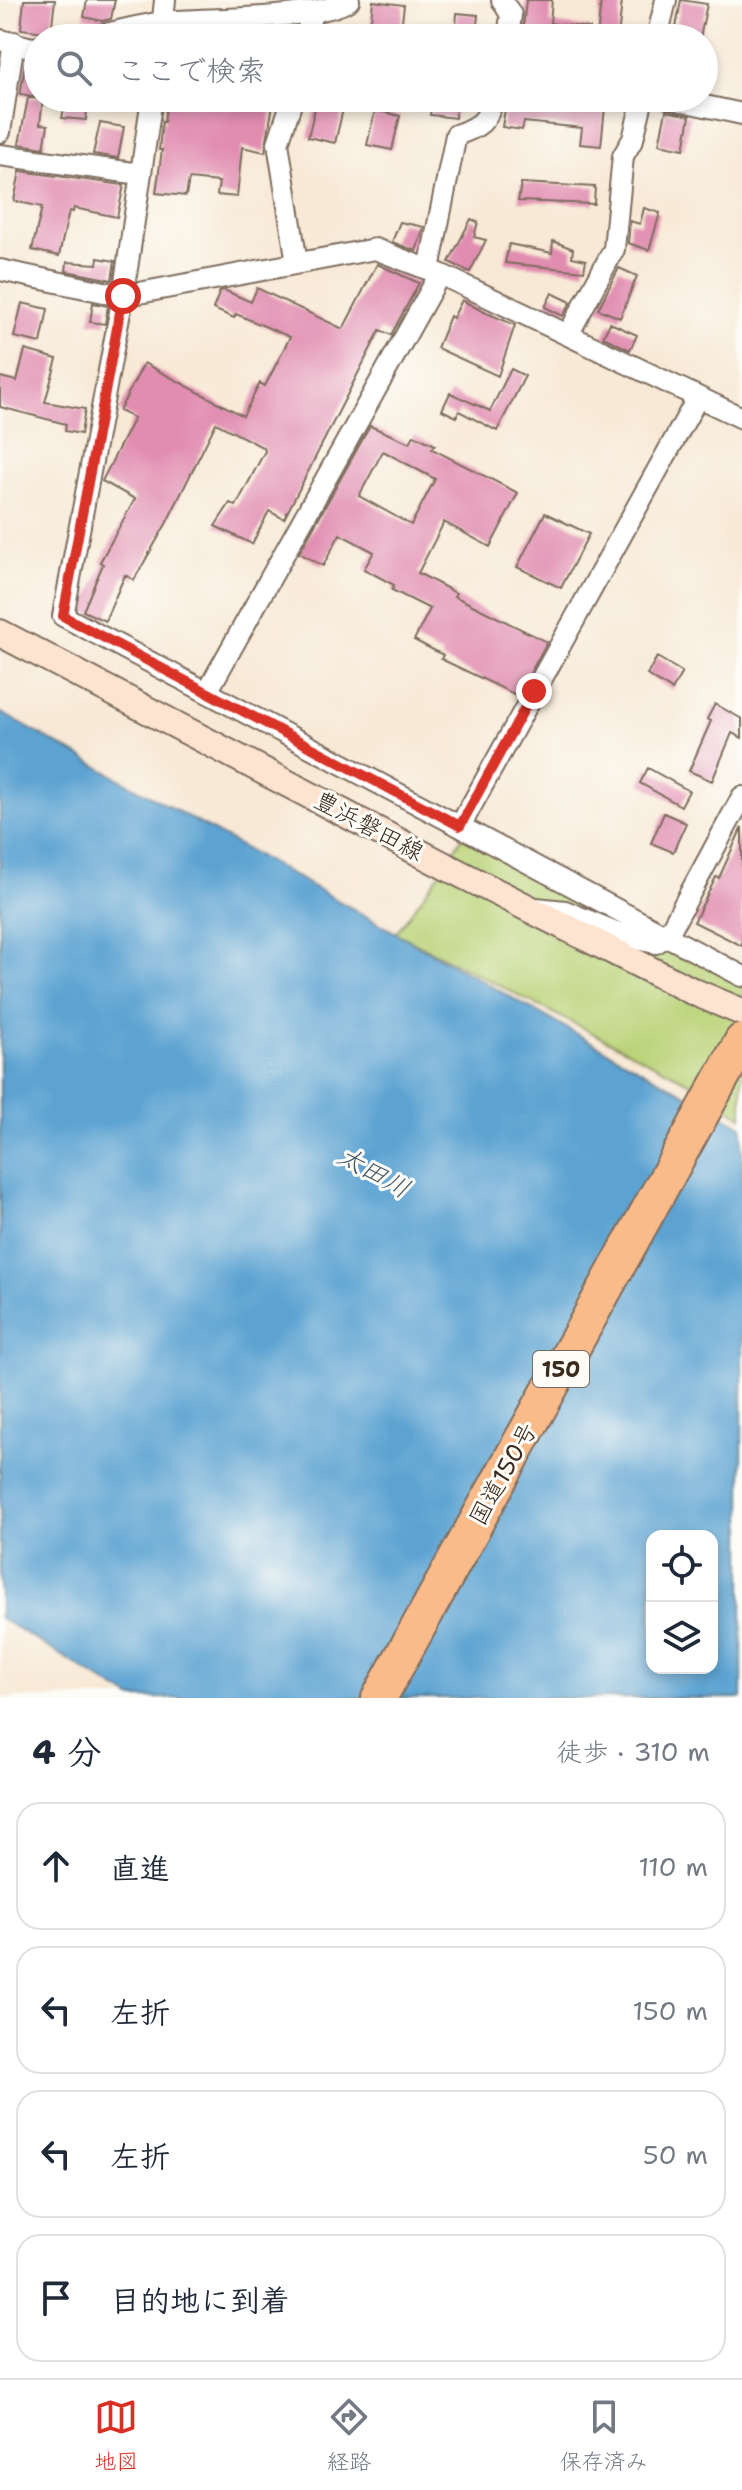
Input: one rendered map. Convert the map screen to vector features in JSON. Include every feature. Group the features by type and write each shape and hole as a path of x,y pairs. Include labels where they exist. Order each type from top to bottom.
{"highway":[{"name":"国道150号","path":"379,1698 742,1041"}],"main road":[{"name":"豊浜磐田線","path":"0,633 528,908 692,991 742,1012"}],"street":[{"path":"163,24 165,0"},
{"path":"193,24 279,7 312,12 340,6 349,0"},
{"path":"502,0 511,15 510,24"},
{"path":"660,24 666,0"},
{"path":"309,24 312,12"},
{"path":"0,132 7,41"},
{"path":"718,109 742,114"},
{"path":"150,112 123,296 63,616 742,976"},
{"path":"288,112 278,143 297,263"},
{"path":"207,692 434,272 456,135 480,126 490,112"},
{"path":"568,335 614,249 623,156 633,139 640,112"},
{"path":"0,155 141,174"},
{"path":"0,270 123,296 375,249 434,272 742,418"},
{"path":"460,826 698,397"},
{"path":"528,908 565,911 630,938 656,943 667,936 742,797"}],"green space":[{"path":"466,830 742,982 742,1117 685,1080 396,933 445,866"}],"water":[{"name":"太田川","path":"0,712 742,1126 742,1698 131,1698 0,1618"}],"building":[{"path":"24,0 55,0 52,24 24,24 24,29 21,29"},
{"path":"87,0 115,0 111,19 102,21 84,17"},
{"path":"526,0 552,0 550,23 558,24 523,24"},
{"path":"601,0 622,0 619,24 598,24"},
{"path":"681,0 707,4 703,24 677,24"},
{"path":"373,1 404,5 402,24 371,24"},
{"path":"457,13 478,15 477,24 456,24"},
{"path":"24,71 24,95 20,94"},
{"path":"25,112 41,112 40,124 48,125 44,148 19,144"},
{"path":"63,112 87,112 86,120 62,118"},
{"path":"165,112 272,112 265,152 242,147 237,197 217,195 219,182 189,179 186,196 156,193"},
{"path":"314,112 342,112 335,143 308,137"},
{"path":"375,112 400,116 392,150 367,145"},
{"path":"430,112 456,112 455,118 430,115"},
{"path":"504,112 605,112 601,146 580,144 582,128 524,122 522,130 502,127"},
{"path":"666,112 690,116 684,149 659,144"},
{"path":"100,123 124,127 118,158 93,154"},
{"path":"20,171 124,185 117,217 74,208 73,212 69,211 59,256 32,250 42,207 14,201"},
{"path":"521,183 595,187 594,204 518,201"},
{"path":"644,208 660,213 649,250 628,243 630,221 640,224"},
{"path":"471,219 478,222 474,237 486,240 470,272 449,262"},
{"path":"400,222 424,227 416,251 392,242"},
{"path":"553,241 573,249 572,257 586,260 584,271 505,263 509,244 552,253"},
{"path":"98,258 115,261 112,280 66,271 67,262 97,264"},
{"path":"377,264 419,283 391,335 380,330 284,519 269,511 252,544 215,526 230,503 236,506 265,451 216,423 166,524 134,580 125,575 105,621 83,611 103,564 100,562 135,499 102,481 134,418 119,411 144,363 243,416 260,383 265,386 290,337 236,314 234,318 213,309 220,291 251,302 257,288 343,329"},
{"path":"619,268 637,276 620,318 598,309"},
{"path":"552,293 571,302 563,316 545,307"},
{"path":"462,300 515,325 498,376 437,348 450,316 453,318"},
{"path":"22,303 48,309 41,343 14,337"},
{"path":"93,303 108,306 105,324 90,322"},
{"path":"610,323 637,335 630,350 603,337"},
{"path":"25,350 57,359 45,402 85,409 81,434 65,431 66,424 0,407 0,377 17,381"},
{"path":"511,369 525,376 497,431 459,411 456,417 442,410 450,393 490,411"},
{"path":"370,426 410,443 414,435 435,445 432,449 518,493 490,547 444,522 418,573 456,593 454,596 547,642 518,696 441,659 443,655 414,640 430,609 392,590 394,585 364,569 374,552 340,534 323,566 299,553","holes":["383,451 435,479 411,525 359,496"]},
{"path":"545,513 589,534 561,588 517,567"},
{"path":"657,657 682,672 672,690 647,675"},
{"path":"715,704 742,719 742,738 732,733 712,781 689,771 711,721 707,719"},
{"path":"648,768 689,791 681,806 640,783"},
{"path":"664,813 686,823 673,852 651,843"},
{"path":"742,827 742,946 694,922 716,877 719,878"}],"route":[{"path":"123,296 63,616 460,826 534,691"}]}
